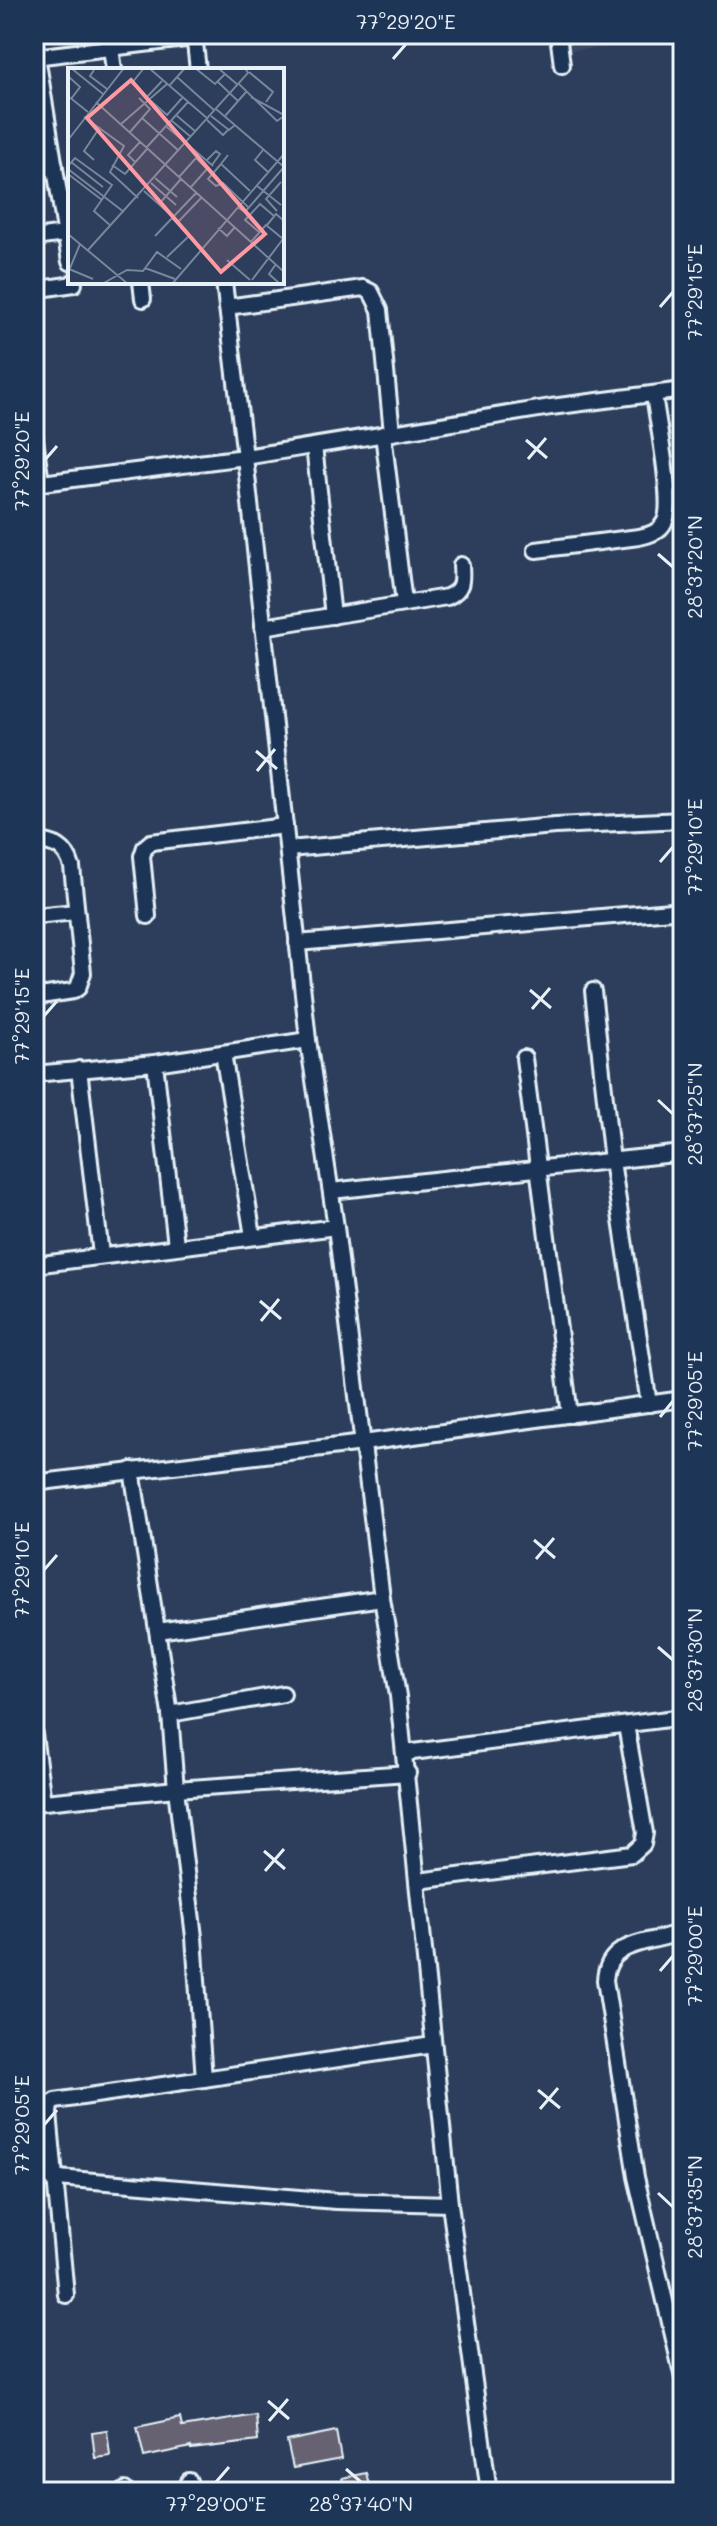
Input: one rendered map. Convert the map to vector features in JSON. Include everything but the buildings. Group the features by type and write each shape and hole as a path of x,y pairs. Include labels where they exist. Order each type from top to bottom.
{"street":[{"path":"558,34 562,65"},
{"path":"68,251 35,56 194,36 198,68"},
{"path":"111,48 114,68"},
{"path":"34,170 55,167"},
{"path":"34,238 65,234"},
{"path":"34,290 74,284"},
{"path":"141,284 143,299"},
{"path":"224,284 308,1040 336,1227 382,1598 408,1773 450,2204 489,2492"},
{"path":"227,307 363,288 371,292 380,310 404,603"},
{"path":"34,432 37,483 245,457 551,407 683,390"},
{"path":"536,550 650,535 661,527 669,508 654,394"},
{"path":"314,446 333,616"},
{"path":"263,627 453,594 462,583 461,565"},
{"path":"288,849 555,826 683,820"},
{"path":"148,916 142,856 151,842 285,826"},
{"path":"34,840 60,845 69,856 83,973 78,988 65,994 34,997"},
{"path":"297,943 683,910"},
{"path":"34,916 76,912"},
{"path":"593,991 612,1161 649,1404"},
{"path":"34,1074 155,1063 308,1040"},
{"path":"223,1053 253,1236"},
{"path":"524,1058 570,1415"},
{"path":"155,1063 176,1245"},
{"path":"79,1069 101,1255"},
{"path":"331,1191 683,1153"},
{"path":"34,1265 336,1227"},
{"path":"34,1483 363,1443 683,1399"},
{"path":"132,1470 170,1714 194,1937 204,2079"},
{"path":"158,1631 382,1598"},
{"path":"170,1714 283,1694"},
{"path":"405,1753 683,1717"},
{"path":"418,1881 632,1854 639,1849 645,1833 626,1725"},
{"path":"34,1734 39,1803 176,1789 408,1773"},
{"path":"683,1931 621,1949 609,1960 605,1980 636,2177 678,2335 683,2378"},
{"path":"66,2295 49,2113 50,2105 55,2101 433,2045"},
{"path":"34,2176 336,2201 450,2204"}],"shaded area":[{"path":"558,34 683,34 683,42 561,51"}]}
